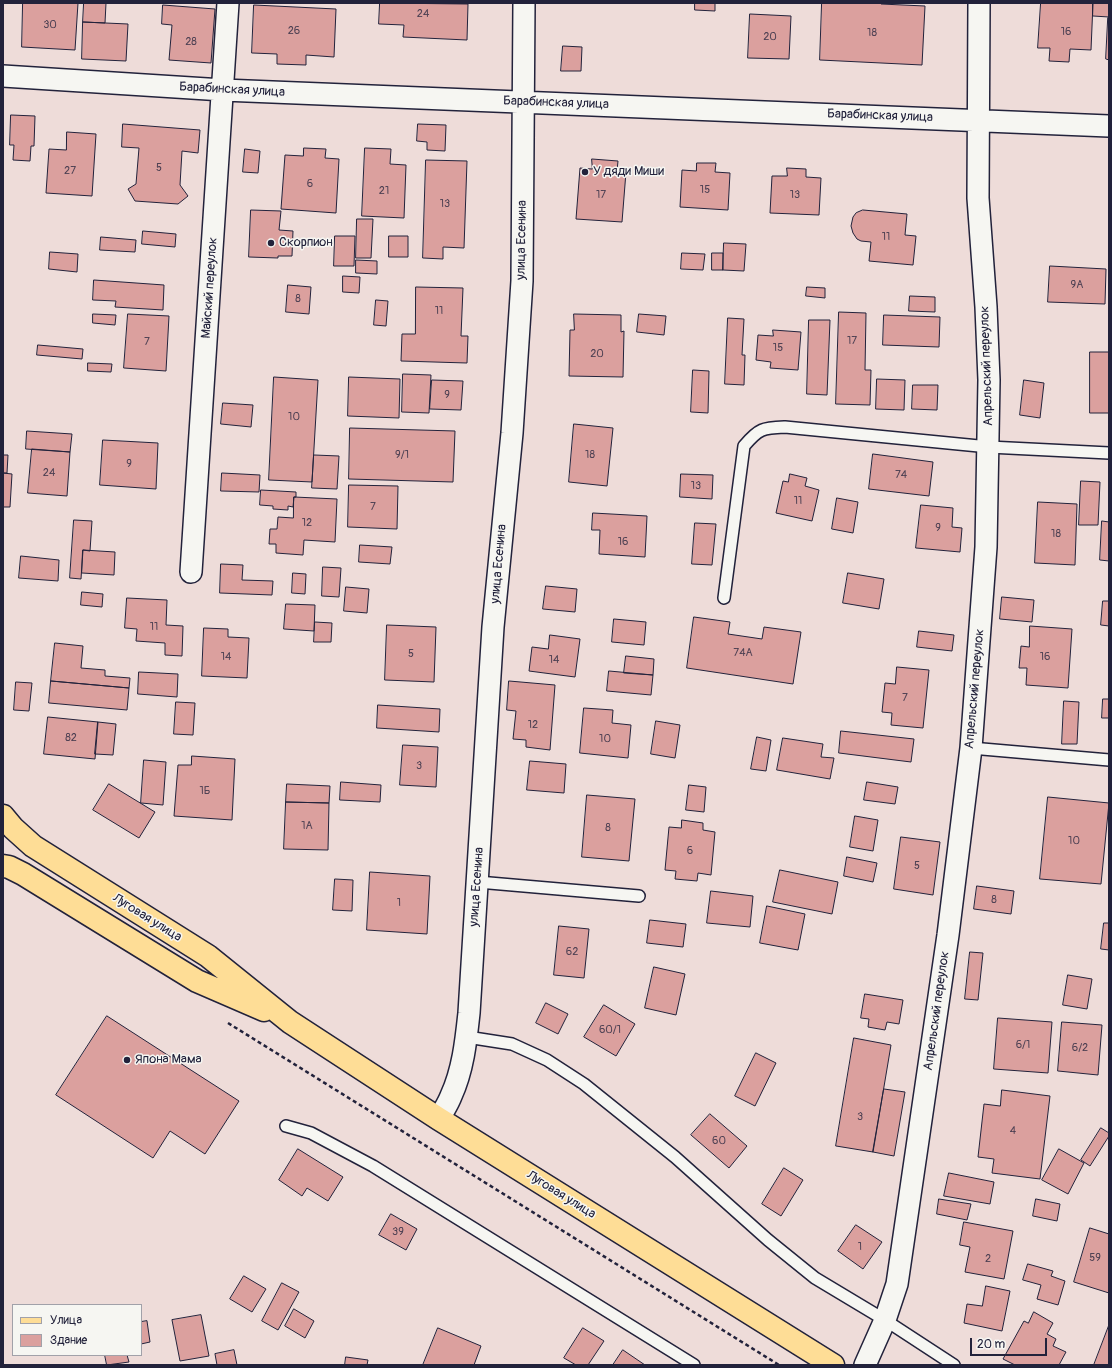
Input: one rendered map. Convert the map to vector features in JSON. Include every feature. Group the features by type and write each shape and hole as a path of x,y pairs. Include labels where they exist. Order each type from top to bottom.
{"main road":[{"name":"Луговая улица","path":"3,816 13,828 33,846 208,956 290,1022 439,1119 833,1365"},
{"name":"Луговая улица","path":"3,866 9,867 23,874 197,981 290,1022"}],"street":[{"name":"Майский переулок","path":"191,572 228,3"},
{"name":"улица Есенина","path":"439,1119 457,1081 467,1037 493,627 512,433 522,281 524,3"},
{"name":"Апрельский переулок","path":"865,1365 885,1320 897,1284 904,1245 948,935 971,748 986,547 989,447 989,380 986,307 978,198 979,3"},
{"name":"Барабинская улица","path":"3,76 223,90 1109,126"}],"lane":[{"path":"724,598 744,446 754,434 766,428 786,427 989,447 1109,453"},
{"path":"971,748 1109,760"},
{"path":"478,882 639,896"},
{"path":"467,1037 512,1044 547,1060 584,1084 675,1157 768,1240 815,1278 885,1320 954,1365"},
{"path":"286,1126 310,1133 374,1166 694,1365"}],"path":[{"path":"222,1020 780,1365"}],"building":[{"path":"23,3 78,3 75,50 22,47"},
{"path":"84,3 106,3 105,23 83,22"},
{"path":"380,3 468,4 467,40 403,37 404,25 379,24"},
{"path":"695,3 715,3 715,11 695,10"},
{"path":"822,3 881,3 925,6 922,65 820,60"},
{"path":"1041,3 1093,3 1091,50 1070,49 1069,62 1049,61 1050,48 1038,48"},
{"path":"1093,3 1109,3 1109,17 1093,16"},
{"path":"163,5 215,9 211,63 169,60 172,25 162,24"},
{"path":"254,5 336,9 334,57 306,55 306,65 277,64 277,54 252,53"},
{"path":"750,14 791,16 789,59 748,58"},
{"path":"1108,18 1109,19 1109,60 1106,59"},
{"path":"83,22 128,24 126,61 82,59"},
{"path":"563,46 582,47 581,71 561,71"},
{"path":"11,115 35,116 34,146 31,146 30,161 13,160 14,145 10,145"},
{"path":"123,124 200,130 198,153 182,151 180,185 188,196 178,204 135,201 128,189 136,184 139,148 122,147"},
{"path":"418,124 446,125 445,151 427,150 427,142 417,141"},
{"path":"67,132 96,134 92,196 46,193 49,149 66,150"},
{"path":"304,148 326,149 325,158 339,159 336,213 281,209 285,155 303,156"},
{"path":"365,148 391,149 390,164 406,165 404,218 362,216"},
{"path":"245,149 260,151 258,173 243,172"},
{"path":"592,159 618,161 617,171 626,172 622,222 576,219 580,168 592,169"},
{"path":"426,160 467,161 464,248 443,247 443,259 423,258"},
{"path":"697,163 716,163 715,172 730,173 728,210 680,207 682,170 696,171"},
{"path":"787,168 806,169 806,177 821,178 819,215 770,213 772,176 787,176"},
{"name":"Скорпион","path":"251,210 281,211 279,230 293,231 292,256 278,256 278,258 249,257"},
{"path":"863,210 907,214 905,235 916,236 913,265 869,261 871,242 857,239 851,226 853,217 856,213"},
{"path":"357,219 373,219 371,258 356,258"},
{"path":"143,231 176,234 175,247 142,244"},
{"path":"335,236 355,236 354,266 334,266"},
{"path":"389,236 408,236 408,257 389,257"},
{"path":"101,237 136,240 135,252 100,250"},
{"path":"724,243 746,244 744,271 723,270"},
{"path":"50,252 78,254 77,272 49,269"},
{"path":"682,253 705,254 703,270 681,269"},
{"path":"712,253 723,253 723,270 712,270"},
{"path":"356,260 377,261 377,274 356,273"},
{"path":"1050,266 1106,269 1105,304 1048,302"},
{"path":"343,276 360,277 359,293 343,292"},
{"path":"94,280 164,285 163,310 115,307 116,301 93,300"},
{"path":"288,285 311,287 309,314 286,312"},
{"path":"416,287 463,288 461,336 468,336 467,363 401,361 402,334 415,334"},
{"path":"807,287 825,288 825,298 806,296"},
{"path":"910,296 935,297 935,312 909,311"},
{"path":"376,300 388,301 386,326 374,325"},
{"path":"839,312 866,313 865,370 871,370 870,405 836,404"},
{"path":"93,314 116,315 115,325 93,323"},
{"path":"128,314 169,316 166,371 124,368"},
{"path":"574,314 621,315 621,332 624,331 623,377 569,376 570,330 574,330"},
{"path":"639,314 666,316 664,335 637,332"},
{"path":"884,315 940,317 939,347 883,345"},
{"path":"728,318 744,319 742,355 745,355 744,385 725,384"},
{"path":"809,320 830,320 827,395 807,394"},
{"path":"773,330 801,332 798,370 770,368 771,362 756,360 758,335 773,336"},
{"path":"38,345 83,349 82,359 37,355"},
{"path":"1090,352 1109,352 1109,413 1090,413"},
{"path":"88,363 112,364 111,372 88,371"},
{"path":"693,370 709,371 708,413 691,412"},
{"path":"403,374 431,375 429,413 402,412"},
{"path":"274,377 318,380 312,482 269,480"},
{"path":"349,377 400,379 399,418 348,416"},
{"path":"877,379 905,380 904,410 876,409"},
{"path":"432,380 463,381 461,410 430,409"},
{"path":"1024,380 1044,383 1040,418 1020,415"},
{"path":"913,385 938,385 937,410 912,409"},
{"path":"223,403 253,405 251,427 221,424"},
{"path":"574,424 613,428 607,486 569,482"},
{"path":"350,428 455,431 453,482 349,479"},
{"path":"27,431 72,434 70,452 26,449"},
{"path":"103,440 158,443 156,489 100,485"},
{"path":"32,449 70,452 67,496 28,493"},
{"path":"873,454 933,462 929,496 869,489"},
{"path":"3,455 8,455 7,473 3,473"},
{"path":"314,455 339,456 337,489 312,488"},
{"path":"3,473 12,474 10,507 3,507"},
{"path":"222,473 260,475 259,492 221,491"},
{"path":"681,474 713,475 712,499 680,497"},
{"path":"790,474 807,478 805,486 819,490 812,521 776,513 783,481 788,482"},
{"path":"1081,481 1100,482 1098,525 1079,525"},
{"path":"349,485 398,486 397,529 348,527"},
{"path":"261,490 296,492 293,507 288,506 288,510 273,509 273,506 260,505"},
{"path":"294,497 337,499 335,542 304,540 303,555 276,553 276,544 269,544 270,529 277,529 278,517 293,518"},
{"path":"837,498 858,502 853,533 832,529"},
{"path":"1038,502 1077,504 1075,565 1035,563"},
{"path":"921,505 953,508 952,527 962,528 960,552 916,548"},
{"path":"593,513 647,516 645,557 599,554 600,530 592,530"},
{"path":"74,520 92,521 90,551 83,550 81,579 70,578"},
{"path":"1102,521 1109,522 1109,561 1100,560"},
{"path":"695,523 716,524 712,565 692,564"},
{"path":"360,545 392,547 390,564 359,562"},
{"path":"83,550 115,552 114,575 82,573"},
{"path":"21,556 59,560 58,581 19,578"},
{"path":"221,564 243,565 242,580 273,581 272,595 220,593"},
{"path":"323,567 341,568 339,597 322,596"},
{"path":"293,573 306,574 305,594 292,593"},
{"path":"848,573 884,579 879,609 843,603"},
{"path":"546,586 577,589 575,612 543,609"},
{"path":"346,587 369,589 367,613 344,611"},
{"path":"82,592 103,594 102,607 81,605"},
{"path":"1002,597 1034,600 1032,622 1000,619"},
{"path":"127,598 167,600 166,625 183,626 182,656 165,655 165,643 136,641 137,629 125,628"},
{"path":"1103,601 1109,601 1109,626 1101,625"},
{"path":"286,604 315,605 314,631 284,629"},
{"path":"694,617 730,622 728,634 762,639 764,627 801,632 793,684 687,668"},
{"path":"614,619 646,622 644,645 612,642"},
{"path":"315,622 332,623 331,642 314,642"},
{"path":"387,625 436,627 434,682 385,680"},
{"path":"1030,626 1072,629 1068,688 1026,685 1027,668 1019,668 1021,646 1029,647"},
{"path":"204,628 228,629 228,637 249,638 247,678 202,676"},
{"path":"919,631 954,635 952,651 917,647"},
{"path":"550,635 580,639 575,677 529,671 532,647 548,649"},
{"path":"55,643 83,646 81,668 105,670 105,676 130,678 129,688 51,681"},
{"path":"626,656 654,659 653,675 624,673"},
{"path":"897,667 929,670 923,728 891,725 892,713 882,712 885,683 895,684"},
{"path":"609,671 653,675 651,695 607,691"},
{"path":"139,672 178,674 177,697 138,694"},
{"path":"51,681 129,688 127,710 49,703"},
{"path":"509,681 555,685 550,750 526,747 526,740 513,739 516,711 507,710"},
{"path":"16,682 32,683 29,711 14,710"},
{"path":"1103,699 1109,699 1109,718 1102,718"},
{"path":"1064,701 1079,702 1077,744 1062,744"},
{"path":"176,702 195,703 193,735 174,734"},
{"path":"378,705 440,709 439,732 377,728"},
{"path":"584,708 613,710 612,723 631,725 628,758 580,753"},
{"path":"48,717 98,722 95,759 44,754"},
{"path":"656,721 680,725 675,758 651,754"},
{"path":"98,722 116,724 113,755 95,754"},
{"path":"841,731 914,739 911,762 839,753"},
{"path":"757,737 771,740 766,771 751,769"},
{"path":"783,738 823,744 821,757 834,758 830,779 777,770"},
{"path":"403,745 438,747 436,787 400,785"},
{"path":"192,756 235,759 232,820 174,816 178,765 191,765"},
{"path":"144,760 166,762 163,805 141,803"},
{"path":"530,761 566,764 564,793 527,790"},
{"path":"341,782 381,785 380,802 340,800"},
{"path":"867,782 898,787 895,804 864,800"},
{"path":"109,784 155,812 139,838 93,810"},
{"path":"287,784 330,786 329,803 286,802"},
{"path":"689,785 706,787 704,812 686,810"},
{"path":"587,795 635,799 629,861 582,857"},
{"path":"1048,797 1109,803 1101,884 1040,879"},
{"path":"286,802 329,803 328,850 284,849"},
{"path":"855,816 878,820 873,851 850,847"},
{"path":"682,820 703,823 703,830 715,832 711,875 698,873 697,881 675,879 676,871 665,870 669,827 681,828"},
{"path":"901,837 940,842 933,895 894,889"},
{"path":"847,857 877,863 873,882 844,876"},
{"path":"780,870 838,882 832,914 773,902"},
{"path":"370,872 430,876 427,934 367,930"},
{"path":"335,879 353,880 352,911 333,910"},
{"path":"977,886 1014,891 1011,914 974,909"},
{"path":"711,891 753,896 750,927 707,923"},
{"path":"767,906 805,914 798,950 760,943"},
{"path":"650,920 686,924 683,947 647,943"},
{"path":"1104,923 1109,923 1109,950 1101,949"},
{"path":"559,926 589,929 584,978 554,975"},
{"path":"970,952 983,953 978,1000 965,999"},
{"path":"654,967 685,974 676,1015 645,1008"},
{"path":"1068,975 1092,979 1087,1009 1063,1005"},
{"path":"865,994 903,1000 899,1024 887,1022 885,1030 868,1027 869,1019 861,1018"},
{"path":"546,1003 568,1014 558,1034 536,1023"},
{"path":"604,1005 635,1024 616,1056 584,1037"},
{"path":"107,1016 239,1101 205,1154 170,1131 153,1158 56,1095"},
{"path":"998,1018 1052,1022 1048,1073 994,1069"},
{"path":"1062,1022 1102,1025 1098,1075 1058,1071"},
{"path":"854,1038 891,1045 873,1152 836,1146"},
{"path":"756,1053 776,1063 755,1106 735,1096"},
{"path":"884,1089 905,1092 894,1156 873,1152"},
{"path":"1002,1090 1050,1096 1040,1179 992,1173 994,1159 978,1157 984,1104 1000,1106"},
{"path":"710,1114 747,1146 729,1168 691,1135"},
{"path":"1101,1128 1109,1133 1109,1136 1090,1166 1081,1160"},
{"path":"298,1149 343,1177 328,1201 307,1188 302,1196 279,1180"},
{"path":"1059,1149 1084,1163 1068,1194 1042,1180"},
{"path":"784,1168 803,1180 781,1216 762,1204"},
{"path":"949,1173 994,1182 990,1204 944,1196"},
{"path":"939,1199 971,1204 967,1220 937,1214"},
{"path":"1036,1199 1060,1204 1057,1221 1033,1216"},
{"path":"391,1214 417,1229 406,1250 379,1235"},
{"path":"964,1222 1013,1231 1004,1279 965,1272 970,1247 960,1245"},
{"path":"856,1225 882,1242 863,1269 838,1251"},
{"path":"1090,1228 1109,1234 1109,1293 1074,1282"},
{"path":"1028,1264 1053,1271 1051,1276 1065,1281 1058,1305 1037,1299 1041,1285 1023,1280"},
{"path":"244,1276 266,1289 252,1312 230,1299"},
{"path":"282,1283 299,1292 278,1330 262,1321"},
{"path":"986,1286 1010,1291 1002,1331 964,1323 967,1304 982,1306"},
{"path":"294,1309 314,1321 305,1338 285,1326"},
{"path":"1034,1312 1053,1323 1047,1334 1056,1339 1053,1346 1066,1352 1059,1365 1015,1365 1003,1359 1024,1321 1028,1323"},
{"path":"201,1315 209,1356 180,1361 172,1320"},
{"path":"147,1321 150,1342 142,1344 142,1322"},
{"path":"1109,1325 1109,1365 1094,1365"},
{"path":"438,1328 481,1346 474,1365 423,1365"},
{"path":"583,1328 604,1341 588,1365 576,1365 564,1358"},
{"path":"234,1350 237,1365 217,1365 215,1354"},
{"path":"623,1350 645,1365 613,1365"},
{"path":"105,1356 127,1356 129,1362 107,1365"},
{"path":"346,1357 368,1360 367,1365 345,1365"}],"place":[{"name":"У дяди Миши","path":"585,172"},
{"name":"Скорпион","path":"271,243"},
{"name":"Япона Мама","path":"127,1060"}]}
